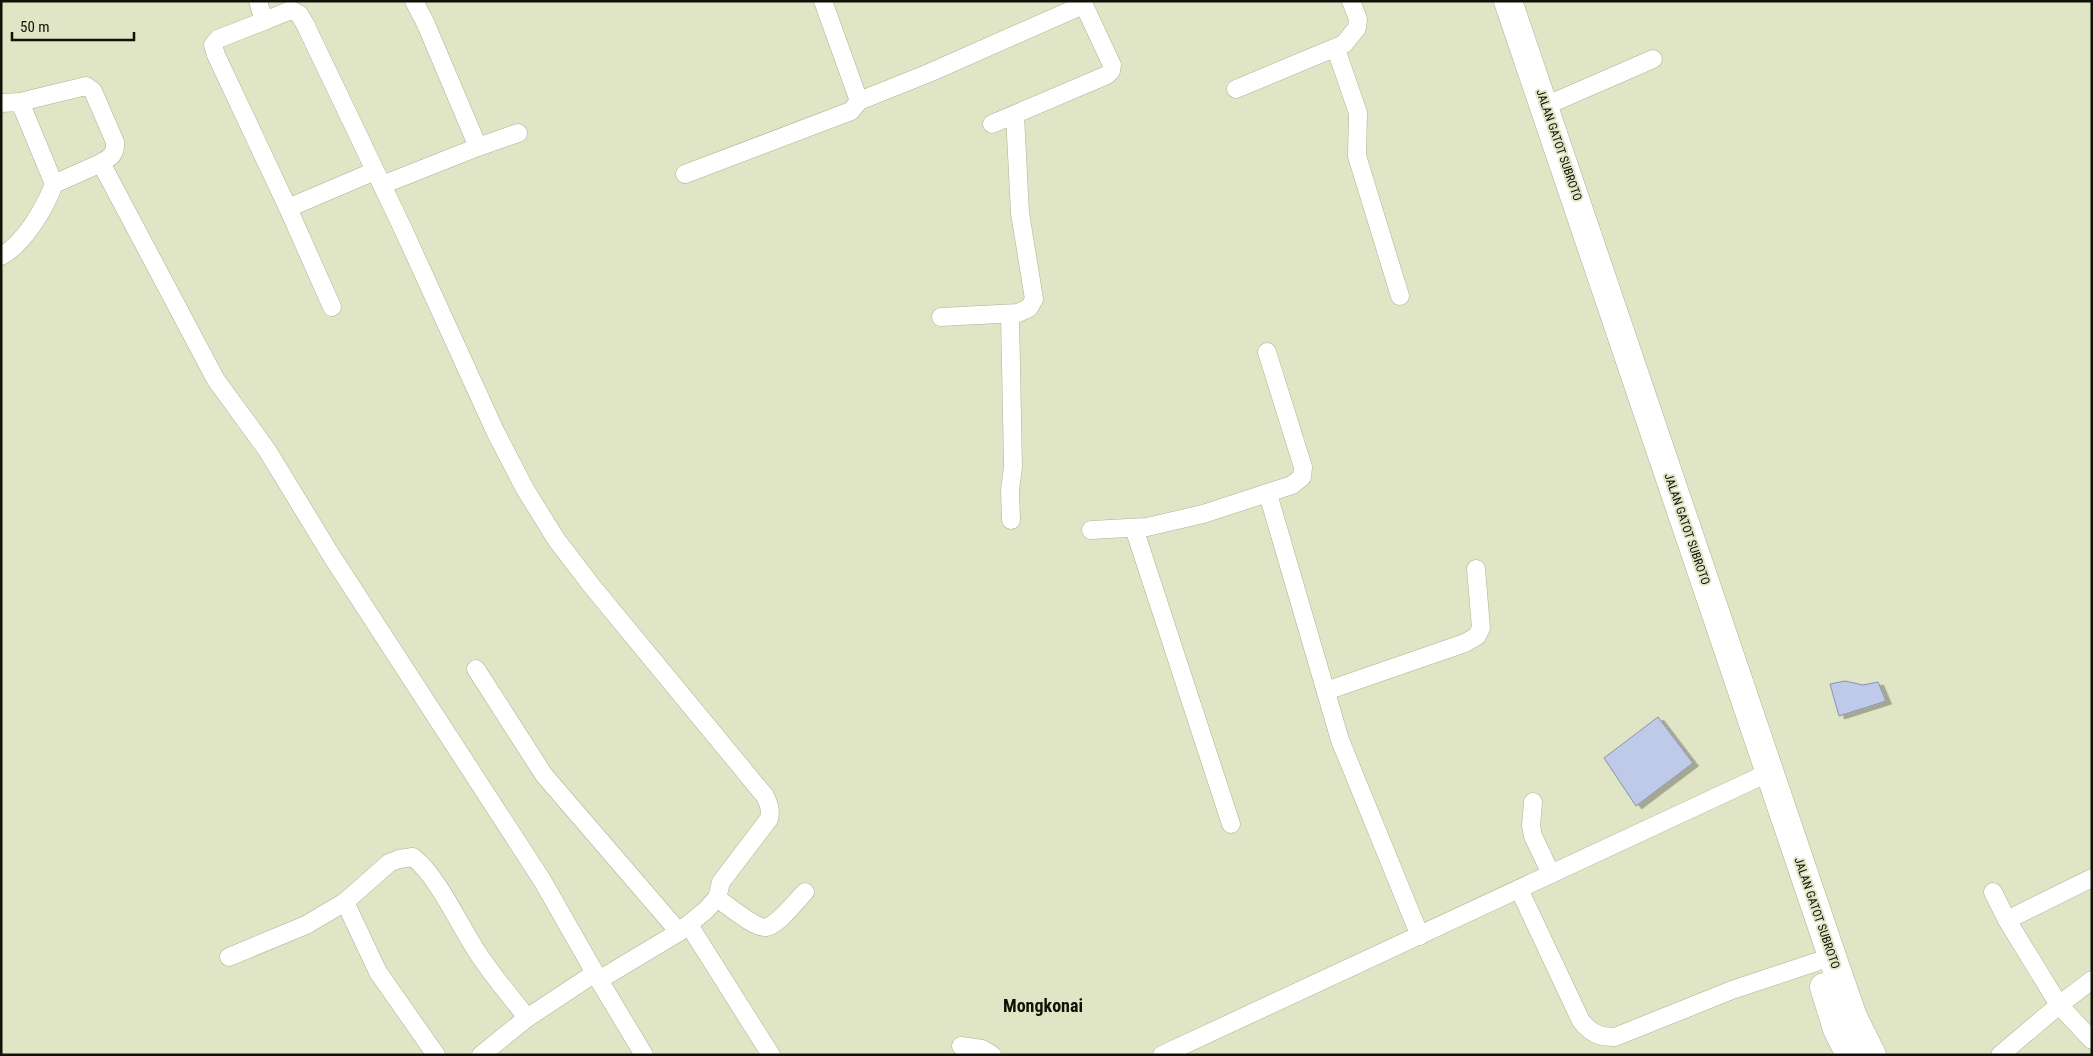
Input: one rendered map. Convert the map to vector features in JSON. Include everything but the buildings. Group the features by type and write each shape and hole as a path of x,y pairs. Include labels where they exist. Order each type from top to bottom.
{"highway":[{"name":"JALAN GATOT SUBROTO","path":"1490,1 1763,776 1853,1017 1872,1055"},
{"name":"JALAN GATOT SUBROTO","path":"1508,1 1546,106 1763,776 1837,1029 1850,1055"}],"street":[{"path":"258,1 264,20"},
{"path":"414,1 425,22 478,147"},
{"path":"823,1 859,100"},
{"path":"1236,88 1336,48 1351,38 1357,28 1358,19 1351,1"},
{"path":"685,174 850,111 859,100 929,73 1083,3 1112,64 1111,71 1107,75 992,124"},
{"path":"332,307 213,45 218,39 291,10 299,14 305,24 496,433 556,539 591,585 765,796 769,804 769,819 721,882 717,898 684,928 597,976 527,1018 481,1055"},
{"path":"1336,48 1358,113 1357,156 1400,296"},
{"path":"1546,106 1653,59"},
{"path":"1,103 20,102 86,86 92,91 115,142 116,150 111,157 101,163 54,184"},
{"path":"1,256 9,252 35,220 46,205 54,184 20,102"},
{"path":"941,317 1018,313 1029,308 1034,299 1020,213 1015,115"},
{"path":"288,208 518,133"},
{"path":"101,163 216,380 267,450 331,555 542,880 644,1055"},
{"path":"1010,314 1013,467 1010,490 1011,520"},
{"path":"1091,530 1134,528 1203,514 1268,494 1292,485 1302,477 1303,467 1267,352"},
{"path":"1268,494 1340,740 1420,936"},
{"path":"1134,528 1231,824"},
{"path":"1326,691 1424,658 1465,643 1477,636 1481,628 1476,569"},
{"path":"476,669 544,775 684,928 771,1055"},
{"path":"1162,1055 1763,776"},
{"path":"1533,802 1531,826 1533,836 1551,874"},
{"path":"229,957 306,925 345,902 389,864 399,859 413,857 421,863 443,895 475,949 527,1018"},
{"path":"2007,920 2092,878"},
{"path":"1519,889 1581,1022 1590,1032 1602,1037 1615,1036 1732,990 1816,962"},
{"path":"717,898 757,926 766,928 774,923 805,892"},
{"path":"1993,892 2007,920 2059,1005 2092,1040"},
{"path":"345,902 378,972 436,1055"},
{"path":"2000,1055 2092,980"},
{"path":"961,1046 982,1049 992,1055"}],"district":[{"name":"Mongkonai","path":"1043,1005"}]}
